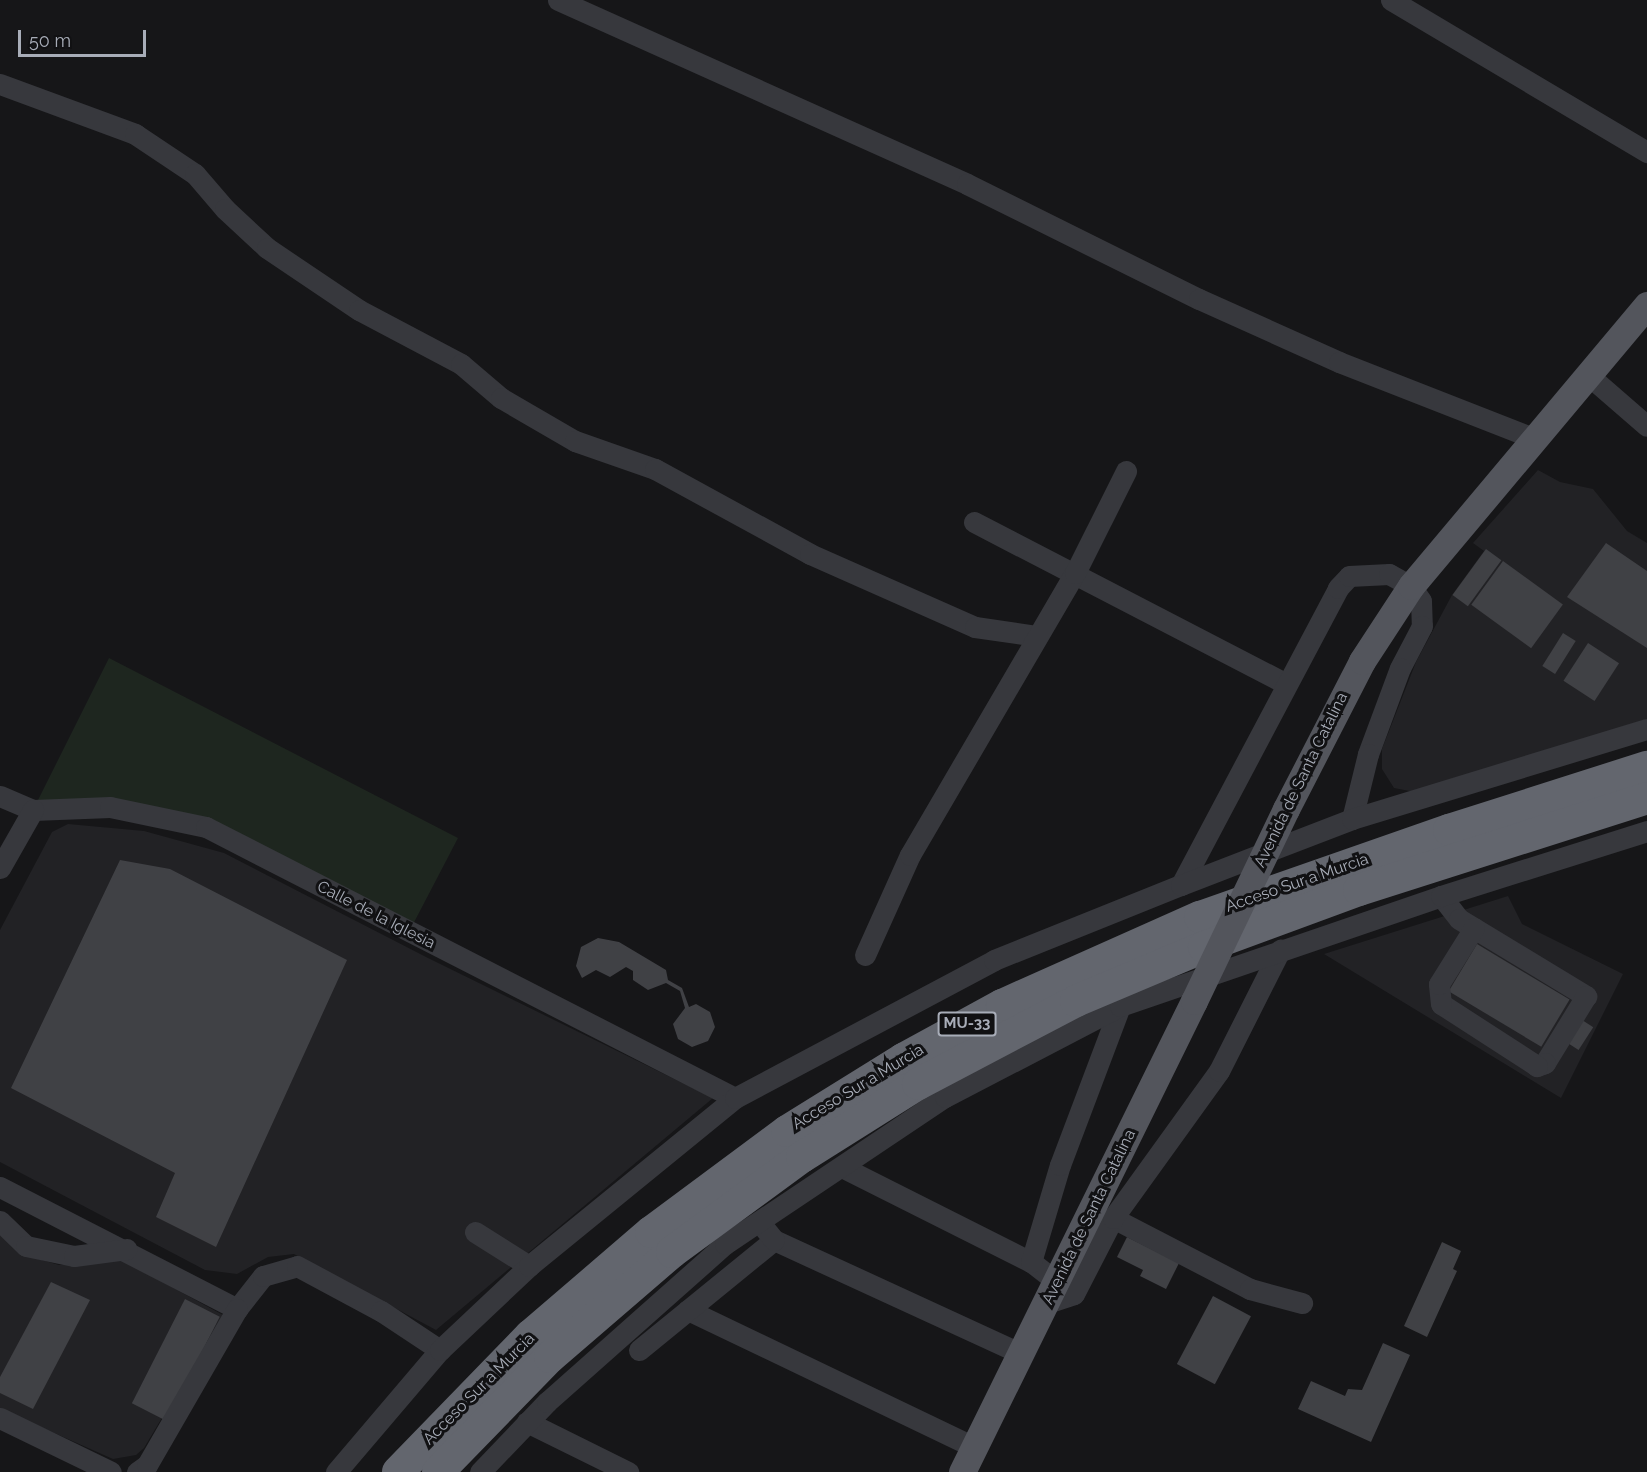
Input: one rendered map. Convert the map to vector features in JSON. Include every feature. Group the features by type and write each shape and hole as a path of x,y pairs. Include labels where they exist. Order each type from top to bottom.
{"highway":[{"name":"Acceso Sur a Murcia","path":"398,1472 530,1336 651,1232 787,1131 923,1047 1023,995 1200,917 1449,830 1647,767"},
{"name":"Acceso Sur a Murcia","path":"438,1472 558,1350 672,1252 802,1157 918,1084 1076,1001 1204,947 1359,890 1647,798"}],"main road":[{"name":"Avenida de Santa Catalina","path":"962,1472 1022,1354 1286,809 1362,662 1411,586 1647,305"}],"street":[{"path":"558,0 967,184 1199,299 1328,357 1533,438"},
{"path":"1391,0 1647,152"},
{"path":"0,84 135,134 195,174 225,209 267,248 359,310 461,364 501,398 575,441 655,469 810,554 975,627 1037,636"},
{"path":"1587,374 1647,426"},
{"path":"865,955 910,855 1075,573 1126,471"},
{"path":"974,522 1286,684"},
{"path":"1180,885 1325,609 1349,576 1389,574 1411,586 1421,601 1422,626 1400,668 1368,754 1352,819"},
{"path":"336,1472 440,1350 529,1266 735,1098 994,960 1352,819 1647,729"},
{"name":"Calle de la Iglesia","path":"0,796 33,810 110,807 206,827 735,1098"},
{"path":"0,868 33,810"},
{"path":"480,1472 527,1422 695,1269 759,1222 945,1097 1120,1006 1441,896 1643,836"},
{"path":"1441,896 1459,919 1474,928 1586,996 1545,1063 1537,1066 1441,1004 1439,984 1474,928"},
{"path":"842,1167 1031,1262 1052,1292 1074,1294 1113,1218 1219,1071 1280,950"},
{"path":"1031,1262 1060,1166 1120,1006"},
{"path":"0,1187 127,1249 237,1310"},
{"path":"1113,1218 1250,1289 1302,1303"},
{"path":"0,1221 26,1246 74,1256 127,1249"},
{"path":"759,1222 774,1240 1022,1354"},
{"path":"475,1232 529,1266"},
{"path":"639,1350 774,1240"},
{"path":"136,1472 147,1465 237,1310 263,1275 297,1266 381,1311 440,1350"},
{"path":"695,1269 713,1290"},
{"path":"688,1310 974,1447"},
{"path":"0,1419 111,1472"},
{"path":"527,1422 627,1472"}],"shaded area":[{"path":"1538,470 1560,482 1593,489 1627,531 1647,543 1647,719 1415,792 1394,788 1382,769 1382,749 1416,662 1452,595 1484,551 1473,543"},
{"path":"109,658 458,838 409,932 206,827 110,807 33,810"},
{"path":"68,824 144,831 224,853 428,958 713,1098 436,1330 294,1254 268,1257 237,1274 205,1270 0,1162 0,930 52,832"},
{"path":"1508,896 1522,924 1623,974 1561,1098 1324,954"},
{"path":"0,1235 35,1258 59,1265 122,1260 223,1315 144,1448 136,1455 113,1459 0,1409"}],"building":[{"path":"1606,543 1647,571 1647,648 1567,597"},
{"path":"1486,549 1501,560 1468,606 1452,595"},
{"path":"1503,561 1563,604 1531,648 1471,605"},
{"path":"1563,633 1576,641 1555,674 1542,666"},
{"path":"1588,643 1619,663 1595,701 1563,681"},
{"path":"120,860 170,869 347,960 216,1247 156,1217 175,1173 11,1088"},
{"path":"598,938 619,942 666,970 668,980 682,988 689,1007 696,1004 710,1012 715,1027 708,1041 692,1047 678,1039 673,1024 685,1008 680,991 666,983 648,990 633,980 633,971 626,967 610,977 596,970 582,978 576,966 581,947"},
{"path":"1477,944 1570,1000 1541,1047 1449,991"},
{"path":"1579,1018 1593,1027 1579,1050 1564,1041"},
{"path":"1127,1237 1179,1263 1166,1289 1140,1276 1143,1270 1117,1257"},
{"path":"1442,1242 1461,1251 1453,1269 1457,1271 1427,1337 1404,1326"},
{"path":"51,1282 90,1300 33,1409 0,1393 0,1377"},
{"path":"1213,1296 1251,1316 1215,1384 1177,1364"},
{"path":"185,1299 220,1317 167,1421 132,1403"},
{"path":"1383,1343 1410,1355 1371,1442 1298,1409 1311,1381 1345,1396 1348,1389 1362,1390"}]}
